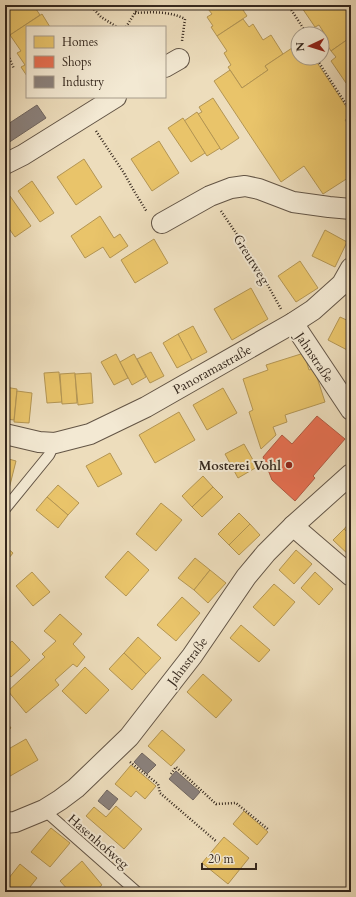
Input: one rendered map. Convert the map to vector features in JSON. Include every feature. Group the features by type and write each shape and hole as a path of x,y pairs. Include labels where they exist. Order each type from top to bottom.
{"street":[{"path":"5,164 23,156 114,98"},
{"path":"162,223 210,196 231,188 245,186 259,189 293,202 329,208 351,209"},
{"name":"Panoramastraße","path":"5,434 39,442 55,443 90,434 146,407 293,323 313,310 342,284 351,268"},
{"name":"Jahnstraße","path":"293,323 351,410"},
{"name":"Jahnstraße","path":"5,823 15,822 44,810 60,800 76,788 129,737 192,656 251,571 266,553 293,526 351,474"},
{"path":"293,526 351,576"}],"lane":[{"path":"5,509 49,455 55,443"},
{"name":"Hasenhofweg","path":"44,810 137,892"}],"path":[{"path":"90,5 102,17 116,26"},
{"path":"127,26 140,5"},
{"path":"288,5 302,26"},
{"path":"135,13 165,13 185,19 172,63"},
{"path":"5,47 14,69"},
{"path":"321,66 351,112"},
{"path":"86,116 124,173 152,221 162,223"},
{"name":"Greutweg","path":"210,196 251,255 282,311 293,323"},
{"path":"115,749 158,784 160,793 217,842"},
{"path":"171,774 176,767 216,804 236,803 268,830"}],"building: Homes":[{"path":"5,5 36,5 34,6 40,15 10,35 5,28 5,25 7,24 5,21"},
{"path":"205,5 244,5 241,7 247,16 217,36 207,17 212,14"},
{"path":"300,5 351,5 351,37 331,51 330,26 314,26"},
{"path":"42,14 49,26 26,26 26,74 21,67 25,65 17,53 21,51 10,35"},
{"path":"243,19 249,27 253,24 263,40 271,35 283,54 265,66 268,70 242,88 228,67 231,65 224,53 227,51 217,36"},
{"path":"351,37 351,85 348,81 346,83 331,61 336,57 331,51"},
{"path":"290,49 290,66 319,66 351,114 351,116 345,120 351,128 351,176 323,194 304,166 281,182 214,81 230,70 242,88 268,70 265,66"},
{"path":"351,89 351,98 347,92"},
{"path":"213,98 239,138 221,150 198,114 202,112 199,107"},
{"path":"197,112 220,148 207,156 184,121"},
{"path":"183,118 205,153 191,162 168,128"},
{"path":"159,141 179,173 152,191 131,159"},
{"path":"84,159 102,187 76,205 57,177"},
{"path":"32,181 54,213 40,222 18,191"},
{"path":"10,196 31,226 15,237 5,223 5,199"},
{"path":"100,216 114,238 120,234 128,246 110,258 103,247 85,258 71,236"},
{"path":"325,230 347,242 335,267 312,256"},
{"path":"154,239 168,263 135,283 121,260"},
{"path":"300,261 318,288 296,302 278,276"},
{"path":"251,288 268,319 232,340 214,309"},
{"path":"340,317 351,322 351,352 328,340"},
{"path":"193,326 207,352 192,360 178,334"},
{"path":"178,334 192,360 177,368 163,343"},
{"path":"151,352 164,376 150,383 137,359"},
{"path":"304,353 309,370 314,368 325,402 285,415 287,422 273,427 276,435 261,449 249,412 253,410 243,379 268,370 266,365"},
{"path":"116,354 128,378 114,385 101,362"},
{"path":"134,354 146,377 132,385 120,362"},
{"path":"59,372 62,402 47,403 44,373"},
{"path":"75,373 77,403 62,404 60,374"},
{"path":"91,373 93,403 78,405 75,374"},
{"path":"5,387 17,389 14,420 5,419"},
{"path":"223,388 237,413 207,430 193,405"},
{"path":"17,391 32,393 29,423 14,422"},
{"path":"179,412 195,440 155,463 139,435"},
{"path":"244,444 257,467 238,478 225,454"},
{"path":"110,453 122,474 98,487 86,466"},
{"path":"5,458 16,461 9,489 5,488"},
{"path":"203,476 213,487 192,507 182,496"},
{"path":"58,485 79,503 68,515 47,497"},
{"path":"213,487 223,497 202,517 192,507"},
{"path":"47,497 68,515 58,528 36,510"},
{"path":"161,503 182,520 156,551 136,534"},
{"path":"239,513 250,524 229,545 218,534"},
{"path":"351,521 351,536 344,529"},
{"path":"250,524 260,535 239,555 229,545"},
{"path":"344,529 351,536 351,557 333,540"},
{"path":"5,546 13,553 5,563"},
{"path":"296,550 312,564 294,584 279,570"},
{"path":"128,551 149,570 126,596 105,577"},
{"path":"195,558 210,570 194,590 178,578"},
{"path":"210,570 226,583 208,603 194,590"},
{"path":"32,572 50,592 33,606 16,586"},
{"path":"315,572 333,589 319,605 301,588"},
{"path":"274,584 295,602 274,626 253,607"},
{"path":"182,597 200,613 176,641 157,625"},
{"path":"60,614 82,634 73,644 85,657 77,667 73,664 55,680 59,685 26,713 8,691 45,657 42,654 56,641 44,631"},
{"path":"241,625 270,650 259,662 230,638"},
{"path":"138,637 161,658 146,674 124,653"},
{"path":"12,641 30,660 11,677 5,670 5,647"},
{"path":"124,653 146,674 132,690 109,669"},
{"path":"85,667 109,690 86,714 62,691"},
{"path":"203,674 232,700 216,718 187,692"},
{"path":"5,720 11,728 5,732"},
{"path":"162,730 185,750 171,766 148,746"},
{"path":"26,739 38,760 5,779 5,751"},
{"path":"131,765 156,786 145,799 136,791 131,797 115,784"},
{"path":"116,806 142,829 124,849 86,816 94,807 106,817"},
{"path":"244,811 268,832 257,845 233,824"},
{"path":"51,828 70,843 50,867 31,852"},
{"path":"224,837 249,858 228,884 202,863"},
{"path":"82,861 102,885 94,892 70,892 60,881"},
{"path":"20,864 37,878 26,892 5,892 5,883"}],"building: Shops":[{"path":"317,416 345,439 313,476 315,478 295,501 272,480 263,457 282,435 292,444"}],"building: Industry":[{"path":"37,105 46,118 5,145 5,126"},
{"path":"142,753 156,765 147,774 134,762"},
{"path":"176,771 200,792 193,800 169,779"},
{"path":"107,790 118,799 109,810 98,801"}],"place":[{"name":"Mosterei Vohl","path":"289,465"}]}
